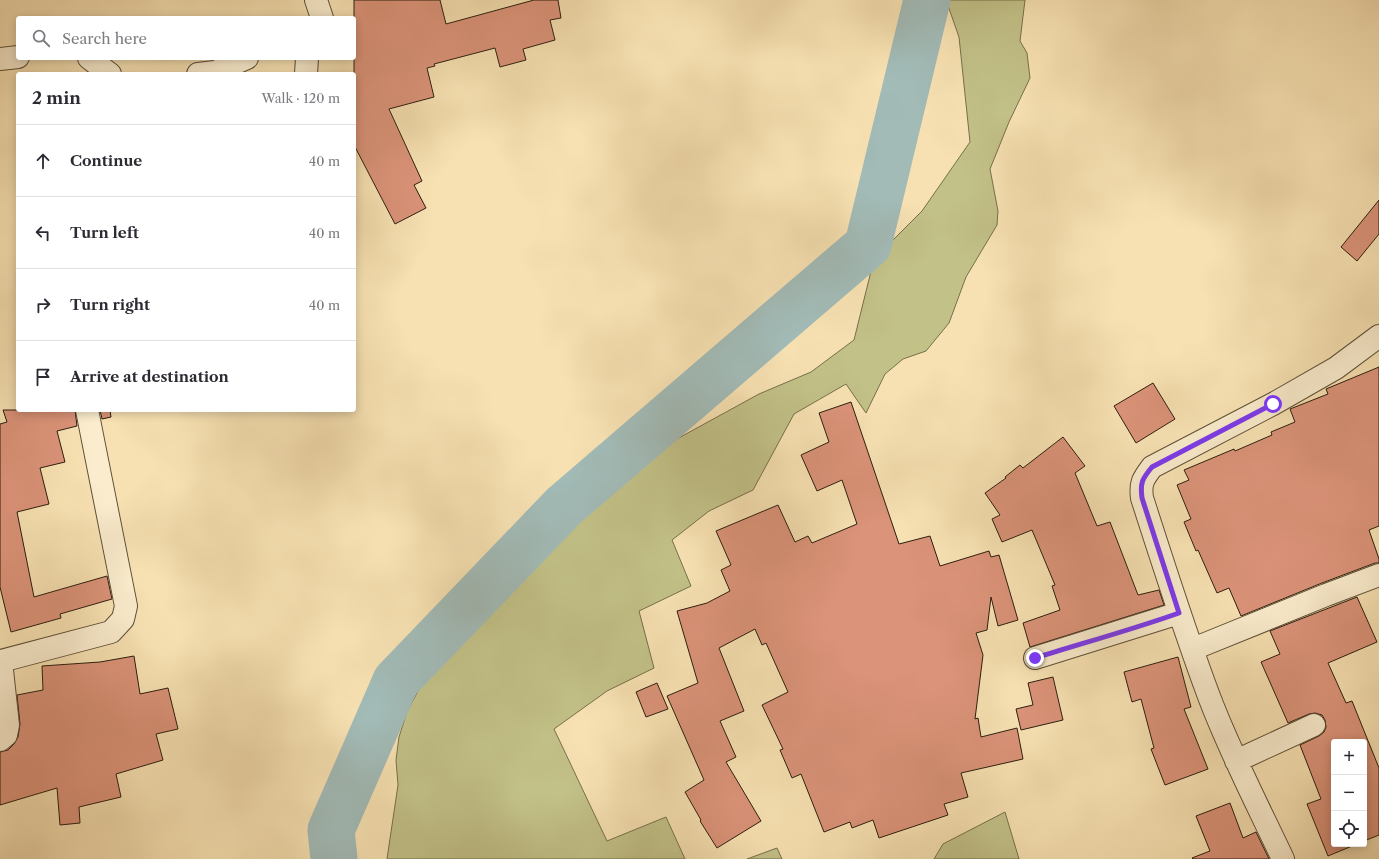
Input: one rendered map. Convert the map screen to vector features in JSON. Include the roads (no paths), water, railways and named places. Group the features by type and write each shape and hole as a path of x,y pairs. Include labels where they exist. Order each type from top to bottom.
{"street":[{"path":"316,0 321,16"},
{"path":"0,59 16,57"},
{"path":"92,60 107,72"},
{"path":"215,72 242,60"},
{"path":"306,60 306,72"},
{"path":"1283,859 1236,761 1210,699 1179,613 1142,498 1140,486 1144,476 1152,467 1273,404 1336,368 1379,336"},
{"path":"0,740 6,735 8,725 0,661 111,632 123,619 126,606 87,412"},
{"path":"1192,648 1379,575"},
{"path":"1035,658 1179,613"},
{"path":"1236,761 1314,725"}],"waterway":[{"path":"334,859 331,830 396,681 564,506 868,245 927,0"}]}
